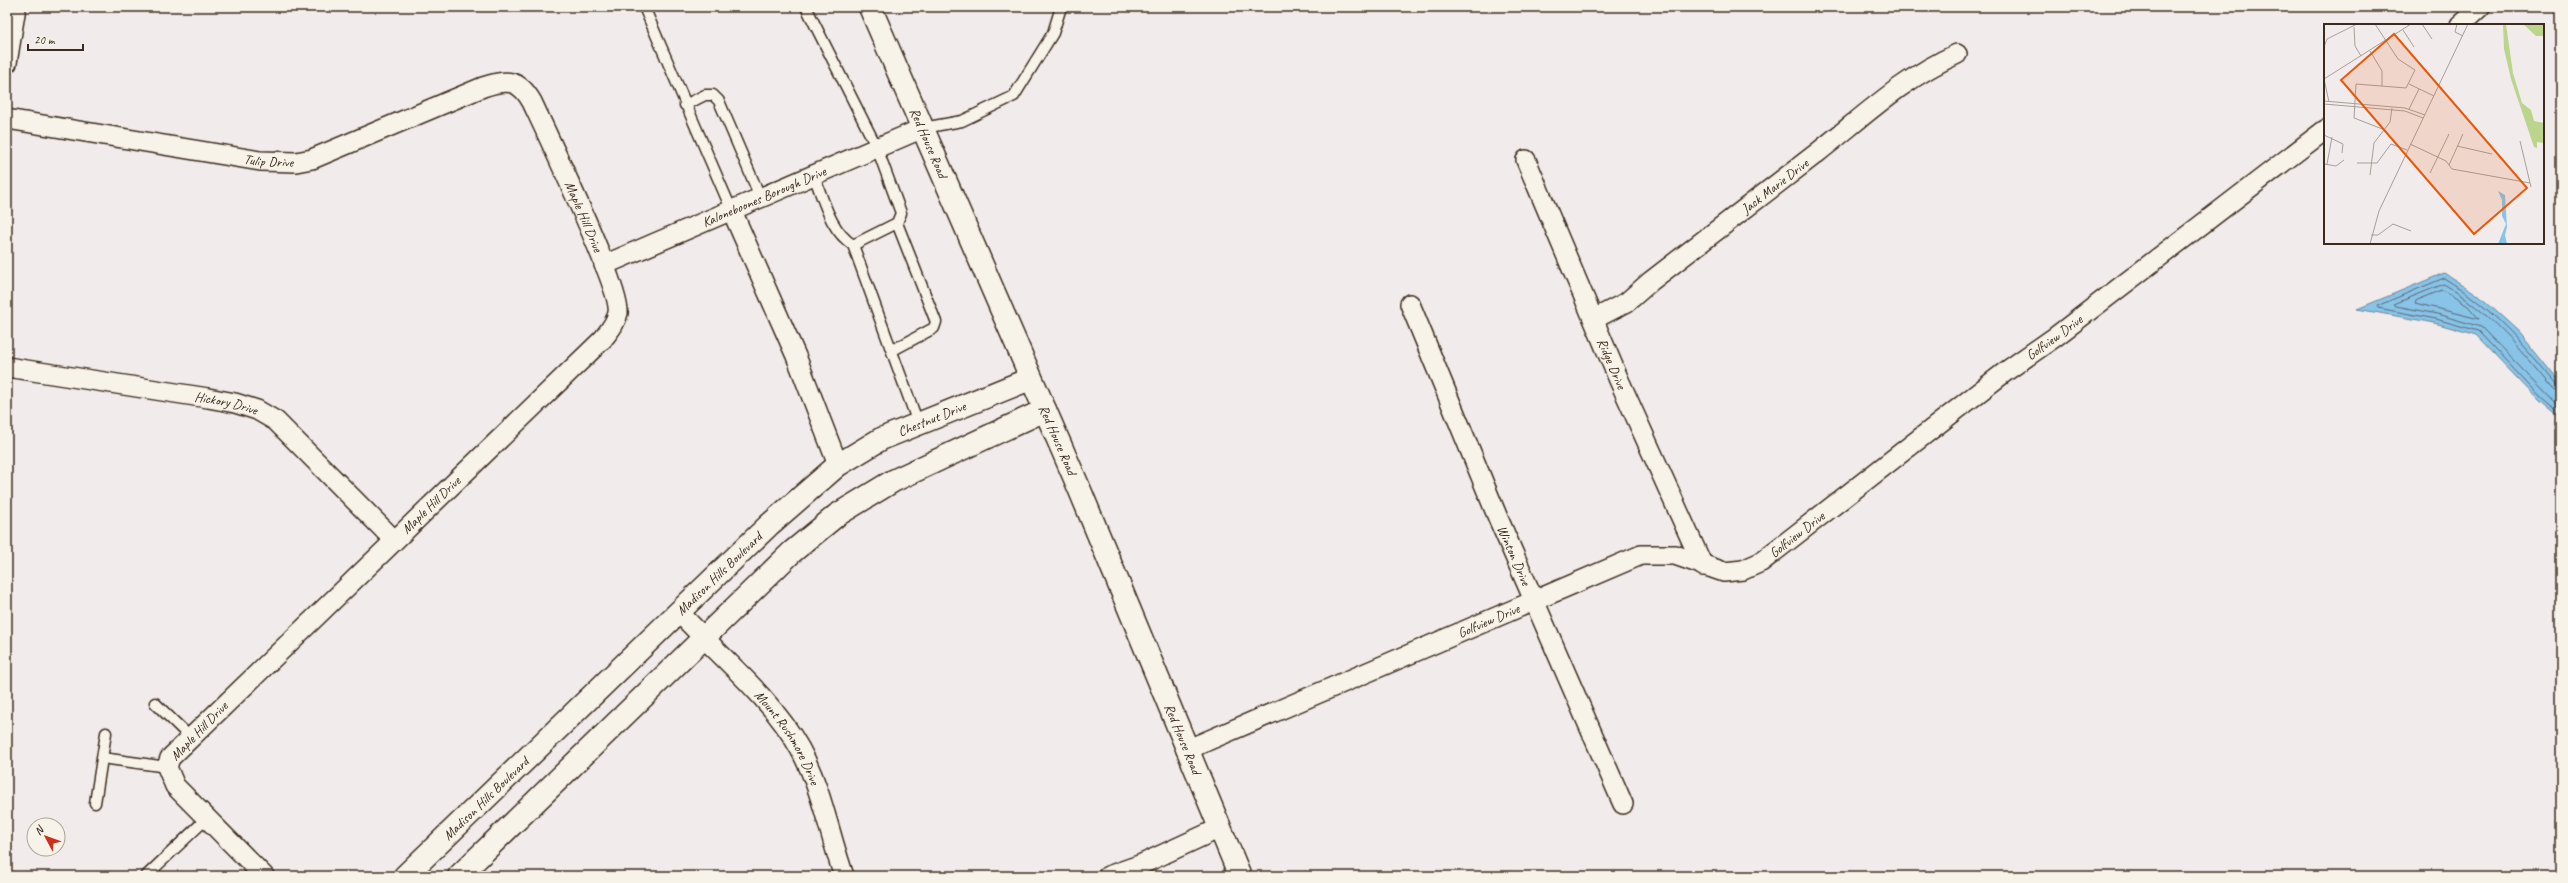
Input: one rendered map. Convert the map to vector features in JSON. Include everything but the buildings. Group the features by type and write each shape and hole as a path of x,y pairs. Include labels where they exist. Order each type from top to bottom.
{"street":[{"path":"7,63 16,7"},
{"name":"Red House Road","path":"870,7 1030,379 1045,410 1240,876"},
{"path":"2461,24 2480,7"},
{"name":"Jack Marie Drive","path":"1594,319 1638,294 1651,281 1818,152 1892,91 1932,65 1957,54"},
{"name":"Tulip Drive","path":"7,119 260,161 296,162 369,136 498,82 510,82 518,85"},
{"name":"Maple Hill Drive","path":"264,876 175,786 167,767 170,758 394,540 566,376 614,326 618,312 617,298 604,265 546,132 526,92 518,85"},
{"name":"Kaloneboones Borough Drive","path":"604,265 761,199 923,128"},
{"name":"Golfview Drive","path":"1186,750 1476,625 1535,602 1586,577 1642,554 1675,555 1703,566 1724,572 1743,570 1761,562 1779,550 2005,372 2061,332 2324,131"},
{"name":"Ridge Drive","path":"1526,160 1594,319 1703,566"},
{"path":"732,211 796,356 838,465"},
{"name":"Winton Drive","path":"1410,304 1535,602 1623,804"},
{"name":"Hickory Drive","path":"7,367 208,398 257,410 276,421 294,437 394,540"},
{"name":"Chestnut Drive","path":"838,465 857,452 918,423 1030,379"},
{"name":"Madison Hills Boulevard","path":"405,876 691,626 792,552 854,503 893,481 1045,410"},
{"name":"Madison Hills Boulevard","path":"459,876 691,626 774,520 838,465"},
{"name":"Mount Rushmore Drive","path":"691,626 780,719 800,749 816,786 844,876"},
{"path":"1113,875 1220,828"}],"lane":[{"path":"644,7 732,211"},
{"path":"806,7 877,148 901,213 897,224 936,322 934,328 893,350"},
{"path":"923,128 962,121 1014,96 1053,33 1060,7"},
{"path":"685,104 705,95 714,95 719,101 761,199"},
{"path":"814,176 832,220 842,238 853,245 893,350 918,423"},
{"path":"853,245 897,224"},
{"path":"155,703 190,737"},
{"path":"95,803 106,733"},
{"path":"102,758 167,767"},
{"path":"146,876 206,819"}],"water":[{"path":"2444,273 2477,294 2518,331 2561,384 2561,420 2539,401 2476,335 2435,323 2357,309"}]}
